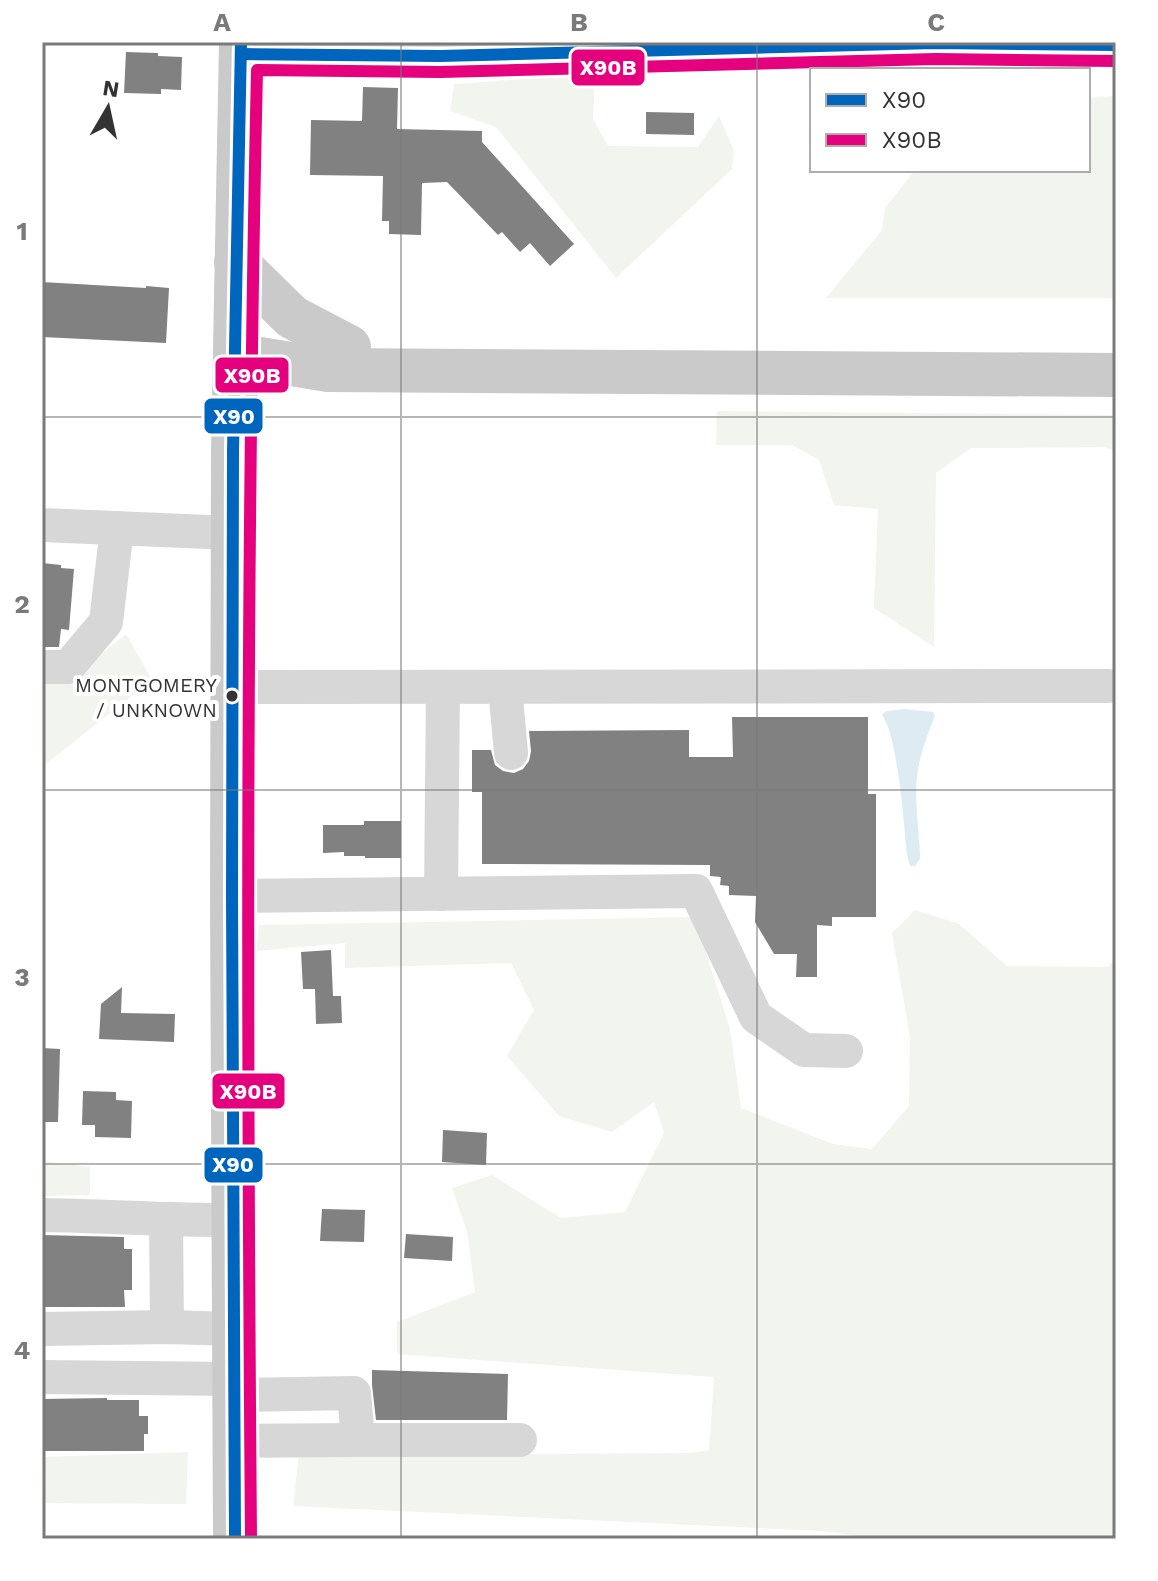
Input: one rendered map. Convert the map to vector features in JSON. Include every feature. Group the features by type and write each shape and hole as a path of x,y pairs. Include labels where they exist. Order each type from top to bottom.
{"main road":[{"path":"235,1539 233,533 241,48"},
{"path":"236,262 292,317 349,347"},
{"path":"235,355 349,347 1116,349"},
{"path":"235,355 328,370 1116,375"}],"lane":[{"path":"241,48 440,56 638,46 903,43 1116,45"},
{"path":"42,525 233,533"},
{"path":"42,667 68,667 106,622 117,528"},
{"path":"233,687 1108,686"},
{"path":"441,894 443,687"},
{"path":"505,687 511,753"},
{"path":"232,896 696,891 756,1017 804,1050 846,1051"},
{"path":"42,1215 233,1220"},
{"path":"166,1220 167,1327"},
{"path":"42,1329 234,1329"},
{"path":"42,1377 354,1393 358,1440"},
{"path":"235,1441 520,1440"}],"shaded area":[{"path":"595,74 593,119 608,146 698,147 719,116 734,151 732,169 616,278 496,127 450,111 454,84"},
{"path":"1116,96 1116,298 826,298 882,230 885,208 913,172 1090,172 1090,98"},
{"path":"717,411 1116,415 1116,451 1104,447 971,448 936,473 934,647 874,608 878,509 834,505 819,460 792,445 716,445"},
{"path":"126,634 152,680 42,767 42,679 72,678"},
{"path":"905,709 933,712 935,716 918,770 916,797 920,859 915,866 910,866 907,855 896,761 888,726 882,715 886,711"},
{"path":"915,910 959,924 1007,966 1108,967 1116,959 1116,1539 882,1539 821,1531 293,1506 299,1454 691,1453 709,1450 714,1377 397,1354 397,1322 475,1292 467,1232 452,1188 492,1175 561,1218 625,1212 664,1133 654,1102 612,1132 559,1116 507,1056 534,1010 511,963 345,968 345,943 256,951 259,925 695,917 730,1029 741,1108 833,1144 872,1149 909,1106 910,1038 892,933"},
{"path":"42,1161 90,1167 90,1195 42,1196"},
{"path":"188,1452 186,1504 42,1503 42,1457"}],"building":[{"path":"126,52 182,57 181,90 161,89 161,94 124,93"},
{"path":"363,87 398,88 397,129 482,131 482,142 574,244 550,266 530,243 520,252 502,232 498,235 447,182 422,183 421,235 389,234 389,221 382,221 383,176 310,175 311,120 362,121"},
{"path":"646,112 694,113 694,135 646,134"},
{"path":"42,282 169,288 166,343 42,337"},
{"path":"42,563 74,569 69,630 61,629 59,647 42,647"},
{"path":"732,717 868,717 868,794 876,794 876,917 832,917 832,926 817,925 817,977 796,977 797,954 774,954 755,922 756,896 729,895 729,886 720,885 721,877 710,876 710,865 482,864 482,792 472,792 472,750 491,750 495,765 503,771 514,773 523,769 529,761 529,731 689,730 689,757 733,757"},
{"path":"364,821 401,821 401,858 323,853 323,825 364,825"},
{"path":"331,950 333,996 341,996 342,1023 316,1024 315,989 303,989 301,952"},
{"path":"122,987 121,1013 175,1014 174,1042 99,1039 101,1004"},
{"path":"42,1048 60,1049 58,1122 42,1122"},
{"path":"83,1091 116,1092 116,1100 132,1101 131,1138 95,1137 95,1125 82,1125"},
{"path":"443,1130 487,1133 486,1165 442,1162"},
{"path":"322,1209 365,1210 364,1242 320,1241"},
{"path":"406,1234 453,1237 452,1261 404,1258"},
{"path":"42,1235 124,1237 124,1249 132,1249 132,1290 124,1290 125,1307 42,1307"},
{"path":"372,1370 508,1374 507,1420 376,1420"},
{"path":"42,1399 139,1400 139,1416 148,1416 144,1451 42,1451"}],"transit line":[{"name":"X90","path":"235,1539 233,451 241,42"},
{"name":"X90","path":"241,54 440,56 935,43 1116,45"},
{"name":"X90B","path":"251,1539 248,804 257,70 440,72 935,59 1116,61"}],"place":[{"name":"MONTGOMERY / UNKNOWN","path":"232,696"}]}
